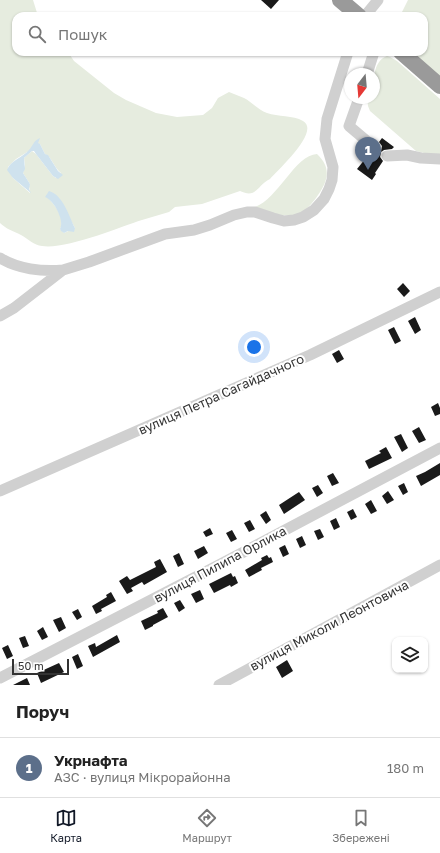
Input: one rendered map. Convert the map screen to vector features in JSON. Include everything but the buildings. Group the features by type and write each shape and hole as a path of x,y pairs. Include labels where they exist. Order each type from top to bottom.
{"highway":[{"path":"340,0 354,12"},
{"path":"406,56 440,86"}],"street":[{"path":"368,12 378,0"},
{"path":"0,258 17,266 32,269 46,271 63,270 165,234 194,230 234,215 256,212 284,221 303,217 314,210 324,199 332,180 333,167 325,139 327,119 347,56"},
{"path":"369,68 373,56"},
{"path":"357,104 349,126 375,148"},
{"path":"387,156 407,155 421,158 440,159"},
{"path":"0,316 14,308 63,270"},
{"name":"вулиця Петра Сагайдачного","path":"0,491 310,355 440,292"},
{"name":"вулиця Пилипа Орлика","path":"0,678 219,565 440,448"},
{"name":"вулиця Миколи Леонтовича","path":"218,685 440,566"}],"shaded area":[{"path":"0,0 33,0 37,12 12,12 12,56 71,56 74,61 114,93 156,113 177,117 203,115 212,108 218,98 229,92 244,98 264,112 299,119 307,126 307,133 303,141 289,159 270,179 254,192 246,193 240,191 202,204 175,207 169,212 64,245 42,246 31,242 0,223","holes":["40,144 45,154 61,173 56,178 53,176 32,151 24,158 25,165 23,173 30,184 30,193 13,178 8,167 16,159","48,198 60,200 75,228 64,233 60,229 62,221 59,212"]},
{"path":"408,0 440,0 440,81 416,56 428,56 428,12 402,12"},
{"path":"387,56 397,61 440,99 440,156 416,151 370,111 368,104 380,104 380,68 376,68 382,59"},
{"path":"317,154 325,165 327,176 320,192 303,212 289,216 255,207 271,195 301,162 309,156"}],"water":[{"path":"40,138 38,143 58,171 63,175 58,179 53,176 34,151 32,151 24,158 25,169 23,173 30,184 29,189 31,193 13,178 7,170 14,161 26,153 34,142"},
{"path":"49,191 54,193 62,201 75,228 74,232 68,231 64,233 61,231 61,221 58,211 52,202 45,197"}],"place":[{"name":"Укрнафта","path":"368,170"}]}
